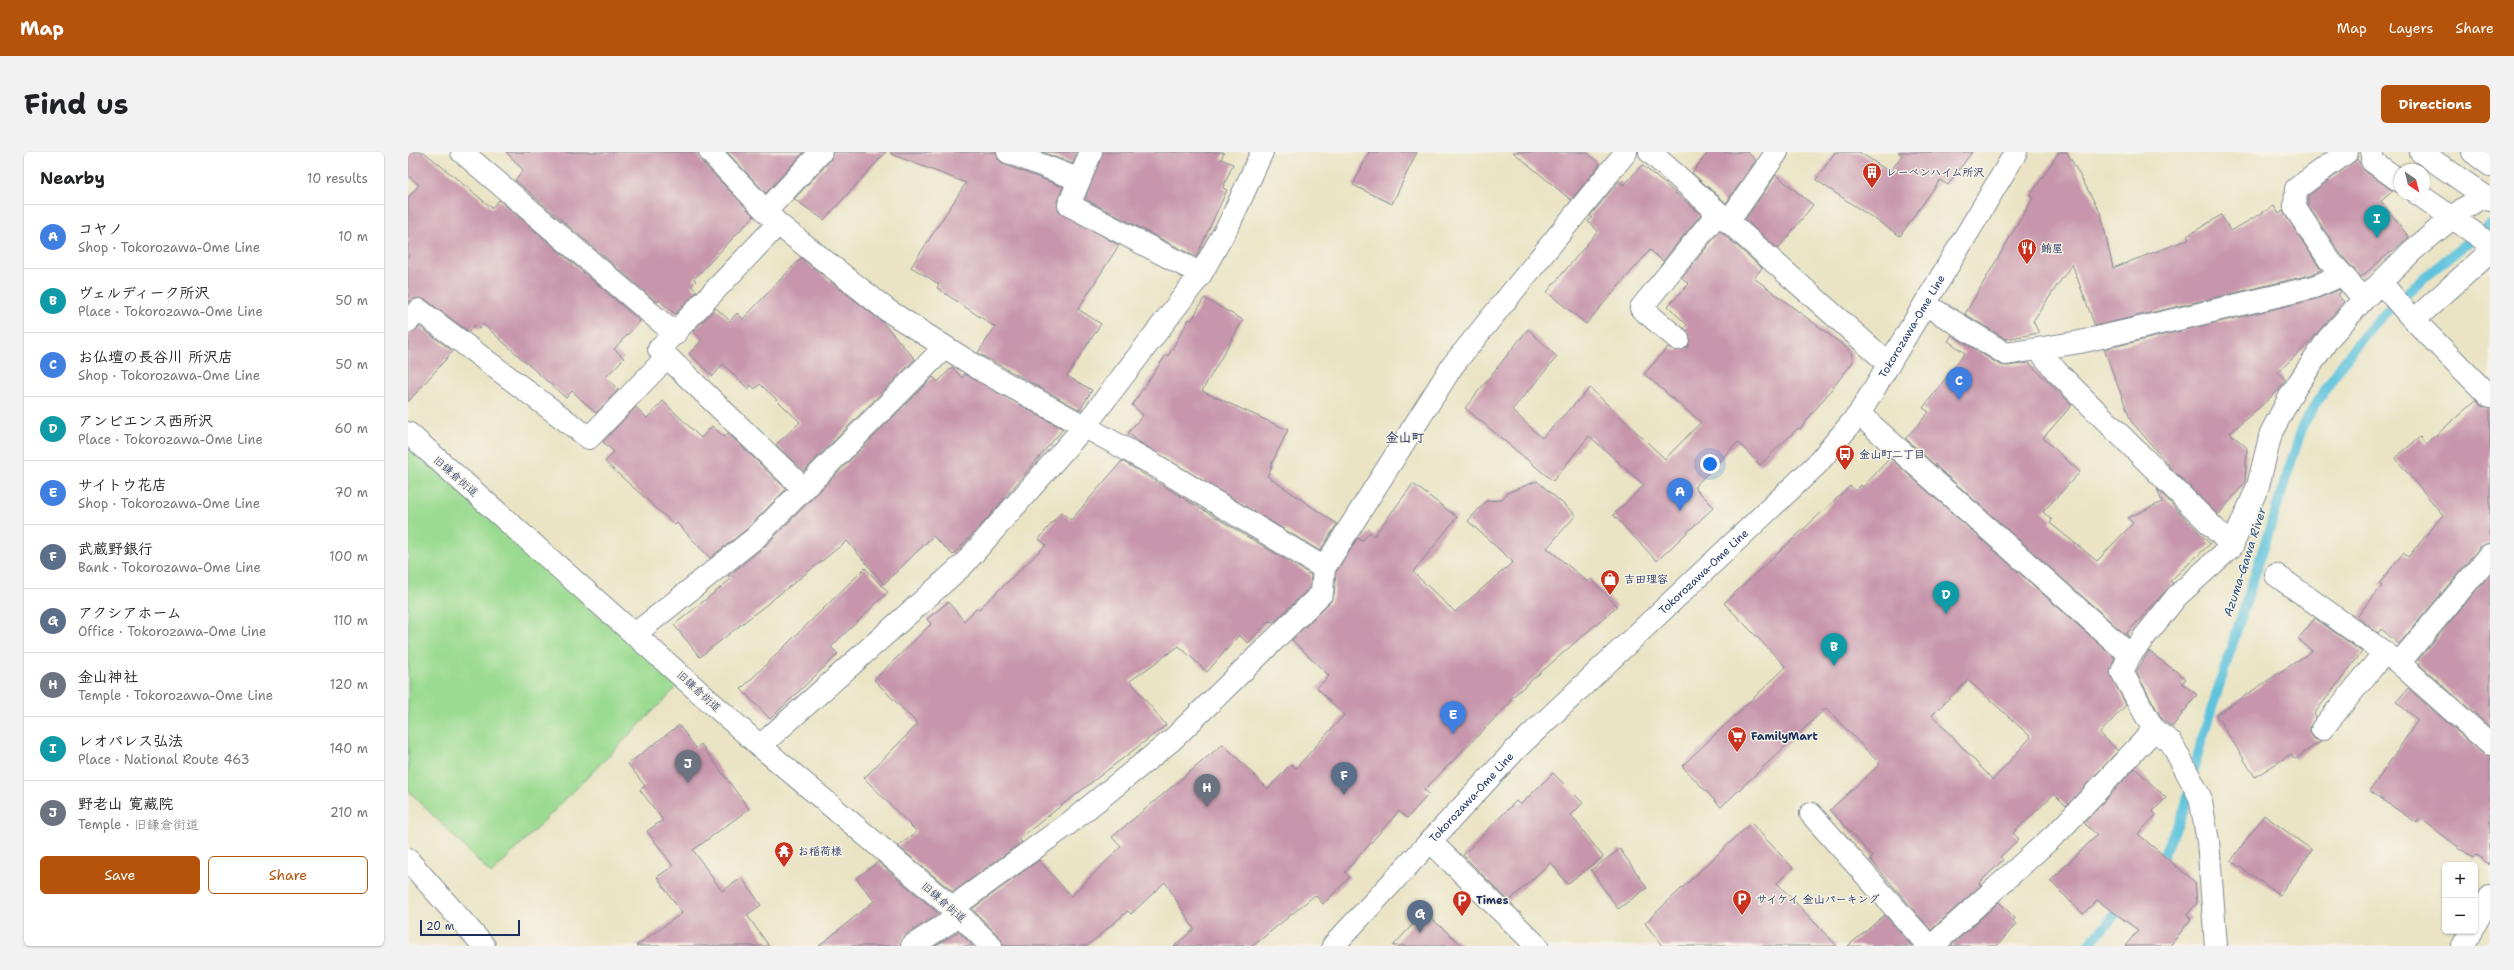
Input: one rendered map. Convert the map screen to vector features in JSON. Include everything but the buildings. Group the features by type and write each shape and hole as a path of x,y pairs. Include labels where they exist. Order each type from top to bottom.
{"main road":[{"path":"462,152 675,334"},
{"path":"710,152 772,217 887,310 945,348 1221,504 1324,568"},
{"path":"804,489 659,349 675,334 772,217 821,152"},
{"path":"1008,152 1080,180"},
{"path":"1091,152 1069,205 1200,274"},
{"path":"760,746 964,564 1084,427 1200,274 1230,222 1262,152"},
{"path":"912,946 948,923 957,912 963,900 1068,824 1172,740 1322,593 1324,568 1453,365 1626,152"},
{"path":"1650,152 1889,364"},
{"path":"1678,339 1641,308 1723,218 1777,152"},
{"name":"Tokorozawa-Ome Line","path":"1333,946 1543,722 1817,464 1859,414 2016,152"},
{"path":"2347,152 2296,189 2295,208 2342,276 2364,299"},
{"path":"2372,152 2372,161 2394,177"},
{"path":"2421,152 2487,198"},
{"path":"2472,152 2490,165"},
{"path":"2216,946 2208,841 2200,797 2171,742 2154,730 2122,672 2130,655 2177,596 2232,546 2258,486 2271,433 2292,393 2328,339 2364,299 2412,251 2453,219 2463,209 2487,198"},
{"path":"2426,200 2490,244"},
{"path":"2412,318 2490,252"},
{"path":"1925,304 2006,354 2039,350 2314,287 2342,276"},
{"path":"2381,283 2412,318 2490,397"},
{"path":"408,321 420,310 588,438 667,357"},
{"path":"635,634 755,538 945,348"},
{"path":"2039,350 2057,372 2232,546"},
{"path":"1859,414 2130,655"},
{"name":"旧鎌倉街道","path":"408,434 760,746 957,912 991,946"},
{"path":"2322,729 2490,555"},
{"path":"2276,575 2391,658 2490,744"},
{"path":"1932,946 2061,829 2154,730"},
{"path":"1811,814 1929,946"},
{"path":"1430,841 1537,946"},
{"path":"408,860 484,946"},
{"path":"2478,919 2490,897"},
{"path":"2463,946 2469,934"}],"green space":[{"path":"408,446 679,685 491,874 408,790"}],"waterway":[{"name":"Azuma-Gawa River","path":"2158,867 2185,808 2201,742 2303,425 2347,357 2378,321 2440,264 2490,225"},
{"name":"Azuma-Gawa River","path":"2087,946 2125,904"}],"place":[{"name":"レーベンハイム所沢","path":"1872,189"},
{"name":"レオパレス弘法","path":"2377,238"},
{"name":"鮪屋","path":"2027,265"},
{"name":"お仏壇の長谷川 所沢店","path":"1959,400"},
{"name":"金山町二丁目","path":"1845,471"},
{"name":"コヤノ","path":"1680,511"},
{"name":"吉田理容","path":"1610,596"},
{"name":"アンビエンス西所沢","path":"1946,614"},
{"name":"ヴェルディーク所沢","path":"1834,666"},
{"name":"サイトウ花店","path":"1453,734"},
{"name":"FamilyMart","path":"1737,753"},
{"name":"野老山 寛藏院","path":"688,783"},
{"name":"武蔵野銀行","path":"1344,795"},
{"name":"金山神社","path":"1207,807"},
{"name":"お稲荷様","path":"784,868"},
{"name":"サイケイ 金山パーキング","path":"1742,916"},
{"name":"Times","path":"1462,917"},
{"name":"アクシアホーム","path":"1420,933"}],"district":[{"name":"金山町","path":"1405,437"}]}
